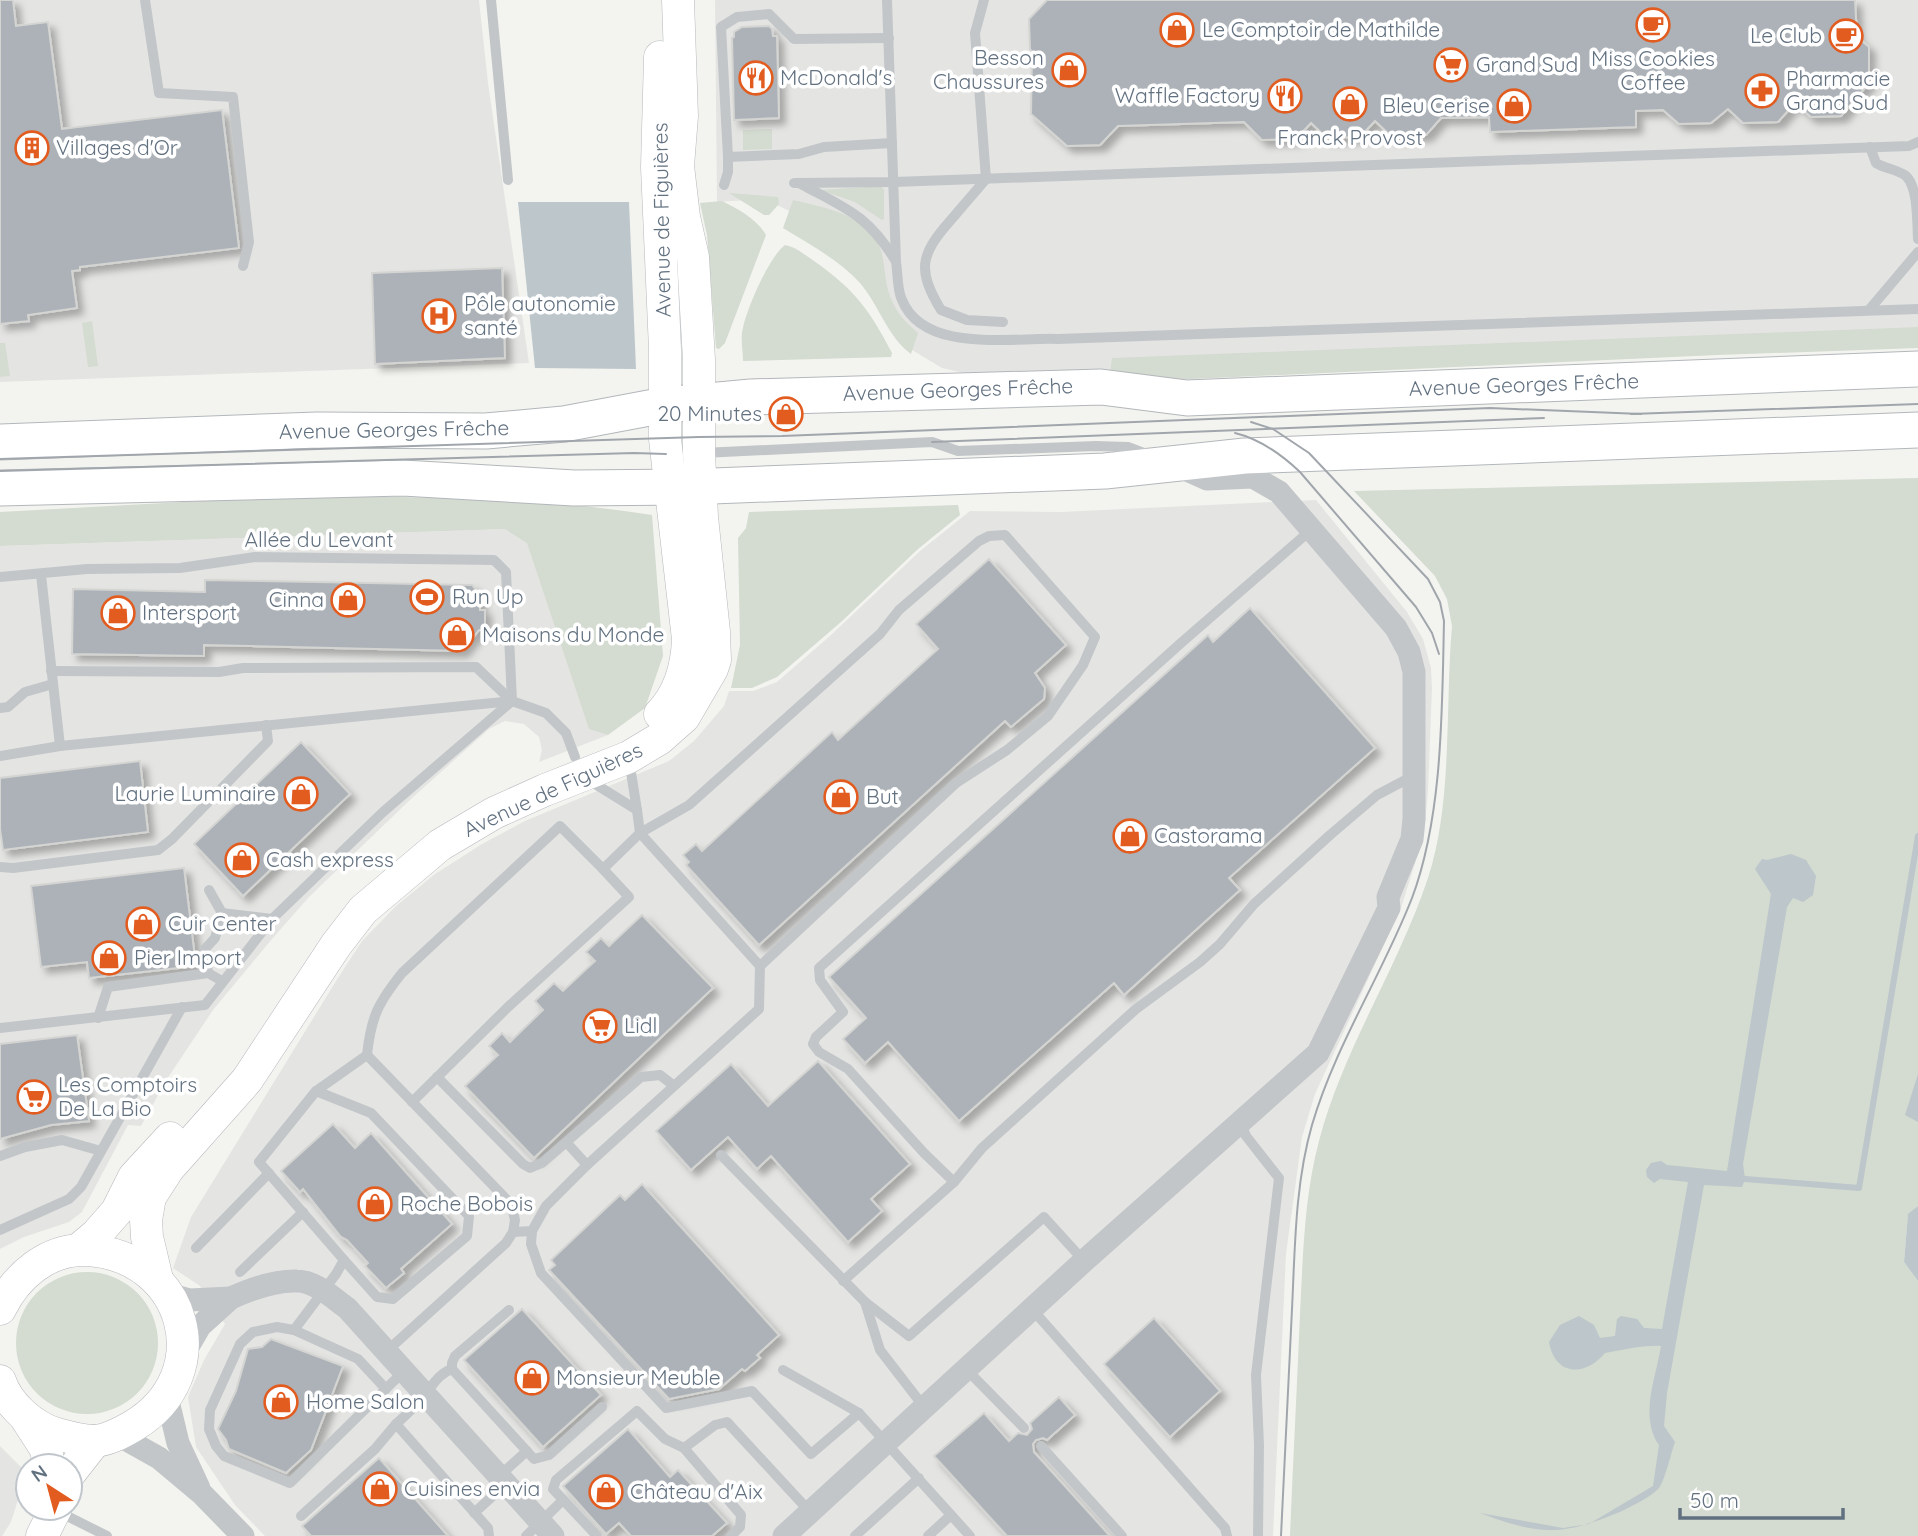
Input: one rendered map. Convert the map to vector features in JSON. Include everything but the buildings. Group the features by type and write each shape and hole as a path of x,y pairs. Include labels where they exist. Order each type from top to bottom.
{"main road":[{"name":"Avenue de Figuières","path":"78,1250 96,1235 117,1211 134,1177 213,1093 250,1046 322,934 386,865 429,830 484,799 579,766 629,757 659,739 684,717 705,682 715,660 711,590 702,517 665,405 671,219 667,166 682,116 676,5"},
{"name":"Avenue de Figuières","path":"182,1357 181,1324 163,1286 146,1237 150,1197 168,1169 247,1080 336,945 363,911 440,845 644,727 663,712 680,683 687,662 688,639 684,464 699,402 699,360 693,257 671,219"},
{"name":"Avenue Georges Frêche","path":"0,442 317,430 486,431 564,424 665,405 751,397 1101,387 1187,398 1918,369"},
{"path":"0,488 403,478 573,488 684,464 888,477 1002,476 1105,471 1245,456 1918,430"},
{"path":"0,1309 11,1277 52,1257 78,1250 107,1251 134,1261 163,1286"},
{"path":"84,1459 106,1438 150,1416 167,1397 177,1378 182,1357"},
{"path":"0,1381 47,1452"},
{"path":"25,1416 49,1432 76,1439 106,1438"},
{"path":"27,1536 42,1522"}],"street":[{"path":"784,1536 1084,1261 1318,1053 1389,908 1388,897 1412,839 1415,818 1414,672 1409,652 1396,628 1279,492 1253,477 1208,479 1172,463"},
{"path":"182,1357 200,1326 231,1298 251,1289 299,1280 323,1290 347,1308 388,1350 503,1480 540,1531"},
{"path":"163,1286 190,1300 231,1298"},
{"path":"167,1397 178,1443 202,1494"},
{"path":"106,1438 159,1458 202,1494 243,1536"}],"lane":[{"path":"145,0 159,93 233,97 249,242 243,266"},
{"path":"491,0 508,180"},
{"path":"887,0 896,262 901,300 915,319 939,334 988,339 1918,309"},
{"path":"984,0 975,33 986,179 932,242 926,258 926,279 941,310 967,320 1003,322 988,339"},
{"path":"724,185 728,172 728,157 721,27 737,17 769,14 794,39 889,38"},
{"path":"896,262 882,239 860,217 796,183 986,179 1909,146 1918,142"},
{"path":"728,157 800,155 824,147 892,143"},
{"path":"1870,147 1876,163 1907,176 1914,184 1917,196 1918,239"},
{"path":"1869,310 1918,252"},
{"path":"954,1182 848,1069 819,1052 813,1044 816,1037 842,1012 820,980 819,968 1312,529"},
{"path":"603,869 640,832 689,805 880,634 899,610 979,541 989,536 1005,535 1095,637 1083,666 1048,716 1007,750 956,783 760,966"},
{"name":"Allée du Levant","path":"0,577 87,569 180,568 255,557 495,560 506,572 512,701"},
{"path":"41,575 60,746"},
{"path":"51,671 219,672 243,668 476,667 512,701 546,713 566,733 579,766 637,810"},
{"path":"0,708 8,707 25,692 53,684"},
{"path":"0,756 60,746 512,701"},
{"path":"0,1028 205,1005 272,919 383,812 512,701"},
{"path":"0,867 13,868 158,850 268,741 266,725"},
{"path":"629,757 640,832 760,966 759,1009 673,1085 546,1206 532,1231 531,1244 541,1273 666,1408 752,1391 811,1454 859,1413"},
{"path":"843,1280 954,1182 982,1148 1136,1009 1220,944 1254,904 1330,835 1377,795 1413,776"},
{"path":"316,1091 371,1113 468,1216 467,1236 393,1299 377,1297 259,1161 316,1091 367,1055 370,1024 384,996 402,973 561,826 629,897 508,1007 412,1102"},
{"path":"208,973 205,949 215,938 222,913 209,890"},
{"path":"222,913 272,919"},
{"path":"98,1018 108,987 208,973 222,981"},
{"path":"0,1230 69,1199 81,1187 182,1007"},
{"path":"367,1055 511,1205 515,1220 513,1232 506,1243 388,1350"},
{"path":"437,1077 530,1168 542,1163 641,1077 660,1075 673,1085"},
{"path":"1241,1123 1246,1136 1279,1178 1256,1375 1259,1445 1258,1536"},
{"path":"0,1156 25,1146 62,1140 101,1151"},
{"path":"566,1143 587,1165"},
{"path":"721,1155 865,1302 909,1336 1044,1217 1084,1261"},
{"path":"196,1248 269,1173"},
{"path":"240,1272 303,1212"},
{"path":"513,1232 532,1231"},
{"path":"294,1330 344,1260"},
{"path":"865,1302 880,1350 925,1408"},
{"path":"1032,1309 1225,1528 1227,1536"},
{"path":"452,1369 455,1356 509,1310"},
{"path":"386,1389 358,1359 294,1330 277,1326 253,1332 240,1344 210,1410 209,1429 216,1446 224,1456 290,1483 386,1389 405,1370"},
{"path":"301,1516 375,1449 426,1394 435,1380 452,1369"},
{"path":"452,1369 534,1459 549,1455 602,1407"},
{"path":"966,1369 1024,1428"},
{"path":"783,1370 859,1413 970,1536"},
{"path":"597,1536 553,1489 556,1480 637,1411 665,1439 684,1448 741,1515 740,1527 731,1536"},
{"path":"684,1448 715,1425 727,1422 810,1512"},
{"path":"396,1424 488,1528 489,1536"},
{"path":"1041,1446 1122,1536"},
{"path":"474,1513 527,1451"},
{"path":"855,1536 919,1478"},
{"path":"540,1531 564,1500"},
{"path":"928,1536 951,1515"},
{"path":"66,1522 107,1536"},
{"path":"740,1527 749,1536"}],"shaded area":[{"path":"0,0 479,0 488,83 529,363 0,382"},
{"path":"715,0 1918,0 1918,345 977,376 942,368 902,344 878,253 764,199 717,202"},
{"path":"772,129 772,149 743,150 743,130"},
{"path":"881,186 884,190 882,220 855,202 820,190"},
{"path":"729,193 778,197 779,204 769,215 764,215"},
{"path":"793,200 848,216 876,239 881,249 886,281 894,305 901,317 918,333 911,354 889,329 867,292 852,275 783,228"},
{"path":"722,201 753,219 766,235 725,343 719,349 716,348 707,235 700,203"},
{"path":"518,202 629,202 636,369 535,368"},
{"path":"785,245 797,249 851,291 876,324 892,353 891,357 743,361 742,332 749,308 772,260"},
{"path":"92,321 98,366 88,367 82,323"},
{"path":"1918,327 1918,348 1170,380 1110,374 1112,358"},
{"path":"0,343 5,343 10,376 0,377"},
{"path":"1918,478 1918,1206 1908,1215 1904,1262 1918,1281 1918,1536 1290,1536 1303,1249 1314,1162 1329,1107 1342,1074 1402,944 1428,878 1441,818 1447,754 1452,626 1447,599 1435,576 1354,491"},
{"path":"313,495 525,502 652,515 663,656 645,708 608,735 589,729 527,543 505,529 0,546 0,512"},
{"path":"1316,500 1407,612 1423,639 1431,668 1432,688 1428,791 1424,835 1401,908 1315,1094 1302,1137 1286,1254 1273,1536 265,1536 235,1505 196,1447 188,1397 204,1360 225,1324 200,1286 173,1268 191,1217 336,981 362,941 396,906 435,874 525,821 669,761 694,741 724,706 729,691 753,691 777,682 920,551 970,511 1060,512"},
{"path":"958,505 960,515 918,549 841,622 777,677 752,688 731,688 740,645 738,538 746,528 749,512"},
{"path":"505,529 527,542 591,729 608,735 539,762 542,750 539,737 524,724 505,721 489,729 309,897 272,939 213,1010 167,1079 141,1126 128,1125 82,1212 69,1222 24,1237 0,1249 0,546"},
{"path":"1791,854 1806,860 1816,876 1813,895 1803,902 1793,898 1787,907 1743,1164 1745,1179 1742,1187 1704,1185 1667,1393 1664,1426 1675,1442 1663,1479 1655,1492 1622,1511 1592,1522 1653,1486 1659,1445 1650,1422 1650,1409 1661,1346 1605,1353 1589,1366 1572,1369 1557,1361 1549,1342 1560,1325 1579,1316 1594,1325 1600,1338 1615,1336 1617,1319 1621,1316 1637,1319 1644,1328 1662,1329 1688,1182 1660,1179 1654,1183 1647,1177 1646,1170 1651,1163 1661,1161 1667,1165 1727,1171 1771,894 1755,869 1762,859"},
{"path":"1918,1074 1918,1122 1905,1115"},
{"path":"1918,1206 1918,1281 1904,1262 1908,1214"},
{"path":"87,1272 114,1277 137,1293 153,1316 158,1343 153,1370 137,1393 114,1409 87,1414 60,1409 37,1393 21,1370 16,1343 21,1316 37,1293 60,1277"},
{"path":"0,1446 14,1460 14,1512 11,1522 0,1536"},
{"path":"1480,1513 1563,1528 1584,1525 1567,1529 1536,1529"}],"waterway":[{"path":"1745,1179 1859,1188 1918,836"}],"tram line":[{"path":"1631,414 1918,404"},
{"path":"0,459 782,436 1490,408 1641,414"},
{"path":"932,442 1544,418"},
{"path":"1251,422 1273,429 1309,453 1428,579 1440,602 1444,621 1439,761 1430,832 1422,866 1400,927 1333,1067 1306,1147 1295,1240 1281,1536"},
{"path":"1235,433 1270,448 1300,472 1416,607 1432,633 1439,654"},
{"path":"0,471 666,454"}],"place":[{"name":"Miss Cookies Coffee","path":"1653,25"},
{"name":"Le Comptoir de Mathilde","path":"1177,30"},
{"name":"Le Club","path":"1846,36"},
{"name":"Grand Sud","path":"1451,65"},
{"name":"Besson Chaussures","path":"1069,70"},
{"name":"McDonald's","path":"756,78"},
{"name":"Pharmacie Grand Sud","path":"1762,91"},
{"name":"Waffle Factory","path":"1285,96"},
{"name":"Franck Provost","path":"1350,104"},
{"name":"Bleu Cerise","path":"1514,106"},
{"name":"Villages d'Or","path":"32,148"},
{"name":"Pôle autonomie santé","path":"439,316"},
{"name":"20 Minutes","path":"786,414"},
{"name":"Run Up","path":"427,597"},
{"name":"Cinna","path":"348,600"},
{"name":"Intersport","path":"118,613"},
{"name":"Maisons du Monde","path":"457,635"},
{"name":"Laurie Luminaire","path":"301,794"},
{"name":"But","path":"841,797"},
{"name":"Castorama","path":"1130,836"},
{"name":"Cash express","path":"242,860"},
{"name":"Cuir Center","path":"143,924"},
{"name":"Pier Import","path":"109,958"},
{"name":"Lidl","path":"600,1026"},
{"name":"Les Comptoirs De La Bio","path":"34,1097"},
{"name":"Roche Bobois","path":"375,1204"},
{"name":"Monsieur Meuble","path":"532,1378"},
{"name":"Home Salon","path":"281,1402"},
{"name":"Cuisines envia","path":"380,1489"},
{"name":"Château d'Aix","path":"606,1492"}]}
